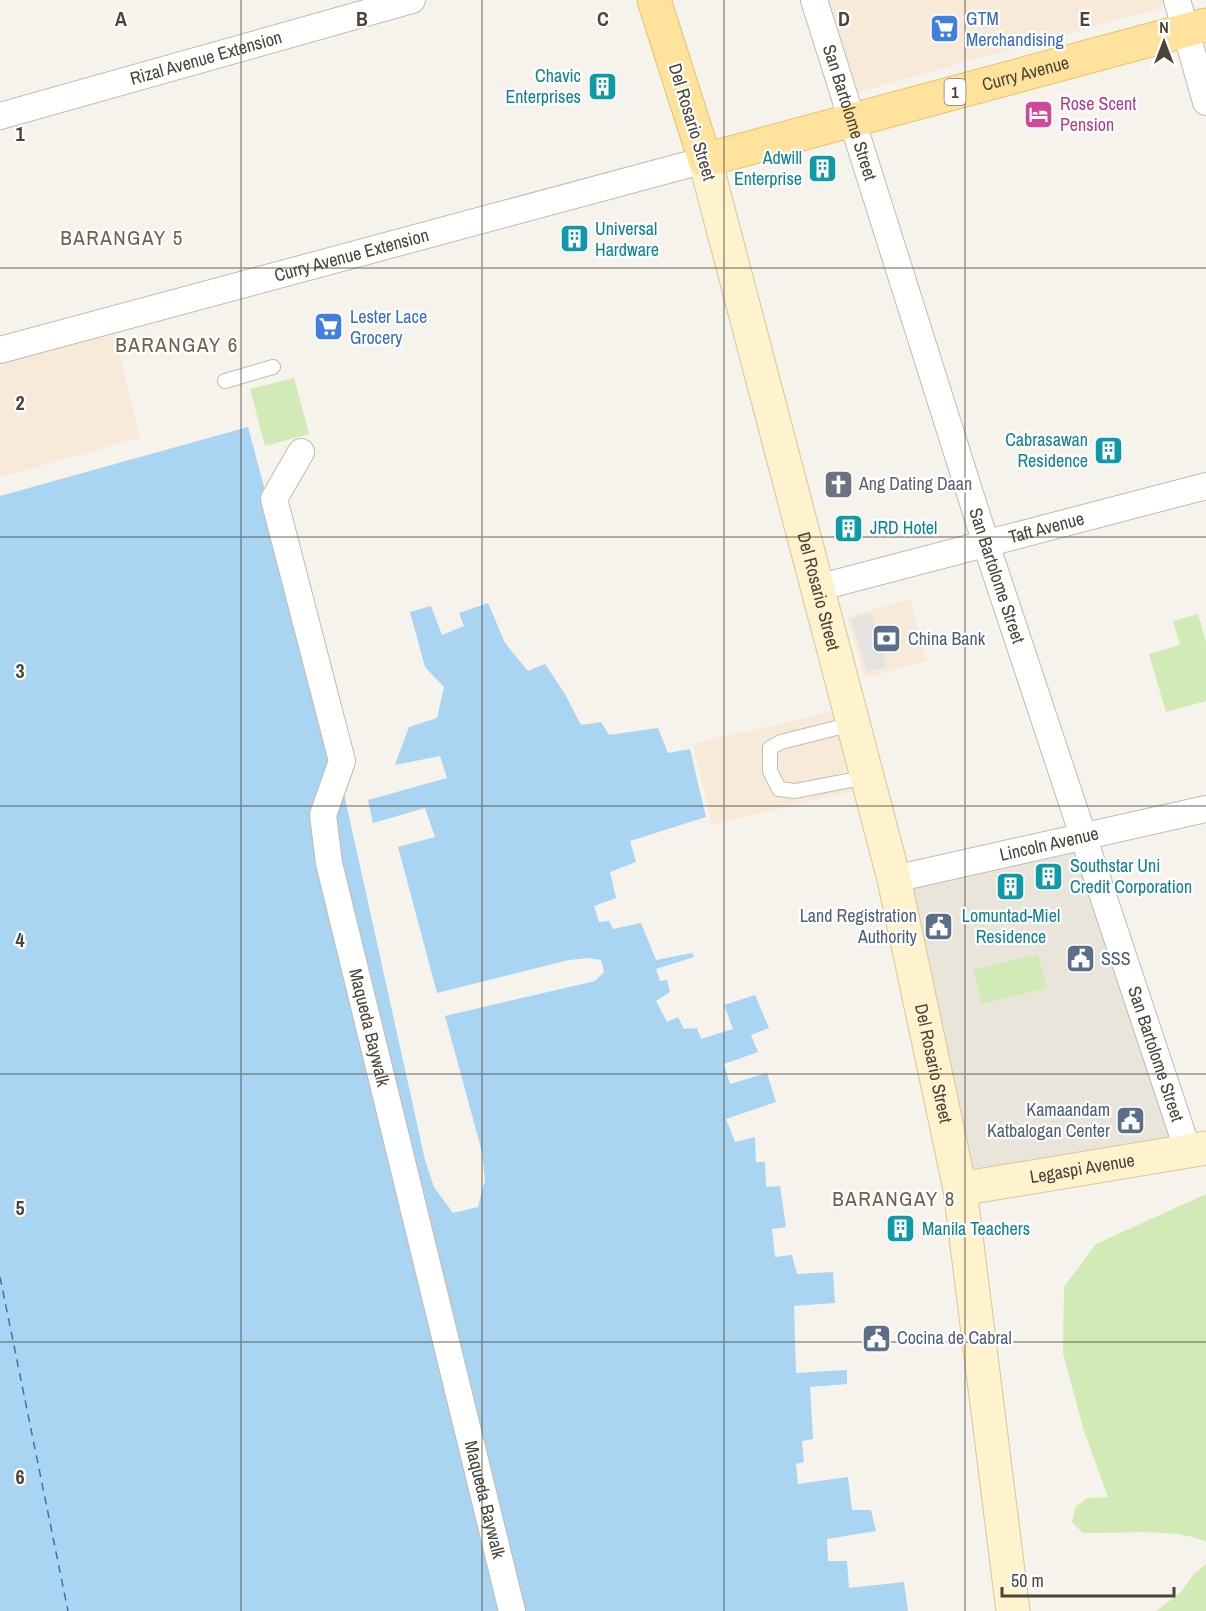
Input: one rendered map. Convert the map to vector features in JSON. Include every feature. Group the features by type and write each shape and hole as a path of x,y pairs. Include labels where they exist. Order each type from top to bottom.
{"main road":[{"name":"Del Rosario Street","path":"654,0 705,160"},
{"name":"Curry Avenue","path":"705,160 1196,28"}],"street":[{"name":"Rizal Avenue Extension","path":"0,116 412,0"},
{"name":"San Bartolome Street","path":"814,0 986,544 1085,837 1197,1149"},
{"path":"1177,0 1196,28 1206,102"},
{"name":"Curry Avenue Extension","path":"0,350 705,160"},
{"name":"Del Rosario Street","path":"705,160 894,879 960,1189 1013,1611"},
{"name":"Maqueda Baywalk","path":"301,452 274,499 342,761 323,815 328,863 512,1611"},
{"name":"Taft Avenue","path":"817,588 1206,486"},
{"name":"Lincoln Avenue","path":"894,879 1206,809"},
{"name":"Legaspi Avenue","path":"960,1189 1197,1149"}],"lane":[{"path":"225,381 273,367"},
{"path":"852,724 781,742 770,748 770,771 779,789 795,791 867,777"}],"shaded area":[{"path":"829,0 1169,0 1171,5 858,92"},
{"path":"114,331 140,438 0,477 0,361"},
{"name":"China Bank","path":"910,599 927,661 865,678 847,617"},
{"path":"871,613 886,667 867,672 851,619"},
{"path":"843,709 862,789 712,825 693,744"},
{"path":"1085,837 1188,1151 960,1189 894,879"}],"green space":[{"path":"294,378 309,434 265,446 250,389"},
{"path":"1198,614 1206,642 1206,701 1166,712 1149,654 1180,645 1173,621"},
{"path":"1038,954 1047,988 982,1004 973,970"},
{"path":"1206,1194 1206,1542 1179,1534 1083,1533 1072,1522 1076,1506 1088,1498 1108,1497 1084,1431 1063,1353 1064,1287 1096,1244"},
{"path":"1206,1564 1206,1611 1156,1611 1181,1592 1193,1575"}],"water":[{"path":"248,427 333,744 425,1160 434,1187 453,1213 478,1207 485,1180 482,1152 445,1016 595,981 604,972 601,960 589,958 569,960 437,993 398,847 435,837 425,808 373,823 368,800 447,778 440,756 395,765 409,727 437,718 444,687 425,667 410,612 431,606 442,635 464,626 459,613 488,603 505,643 528,671 545,664 565,694 581,725 601,722 609,735 658,728 668,753 690,749 706,817 630,841 636,862 610,872 616,898 594,906 599,922 609,921 613,929 641,923 656,960 692,953 694,957 656,969 660,981 667,980 670,992 656,1001 667,1022 678,1017 684,1029 697,1028 701,1039 733,1029 724,1005 755,995 769,1028 751,1035 758,1052 724,1064 730,1084 767,1073 776,1102 726,1119 735,1142 755,1137 756,1162 765,1162 766,1187 780,1186 786,1227 772,1229 775,1257 792,1255 797,1274 833,1272 835,1303 794,1306 796,1373 847,1370 847,1384 810,1387 813,1439 802,1441 804,1462 796,1464 798,1484 848,1477 852,1510 871,1510 876,1531 827,1539 828,1561 847,1561 849,1588 904,1582 908,1611 0,1611 0,496"}],"ferry route":[{"path":"0,1277 68,1611"}],"place":[{"name":"GTM Merchandising","path":"945,29"},
{"name":"Chavic Enterprises","path":"602,86"},
{"name":"Rose Scent Pension","path":"1039,114"},
{"name":"Adwill Enterprise","path":"823,168"},
{"name":"Universal Hardware","path":"574,239"},
{"name":"Lester Lace Grocery","path":"329,327"},
{"name":"Cabrasawan Residence","path":"1109,450"},
{"name":"Ang Dating Daan","path":"838,484"},
{"name":"JRD Hotel","path":"849,528"},
{"name":"China Bank","path":"887,639"},
{"name":"Southstar Uni Credit Corporation","path":"1049,876"},
{"name":"Lomuntad-Miel Residence","path":"1011,887"},
{"name":"Land Registration Authority","path":"938,926"},
{"name":"SSS","path":"1080,959"},
{"name":"Kamaandam Katbalogan Center","path":"1131,1120"},
{"name":"Manila Teachers","path":"901,1229"},
{"name":"Cocina de Cabral","path":"876,1338"}],"district":[{"name":"BARANGAY 5","path":"122,238"},
{"name":"BARANGAY 6","path":"177,345"},
{"name":"BARANGAY 8","path":"894,1199"}]}
